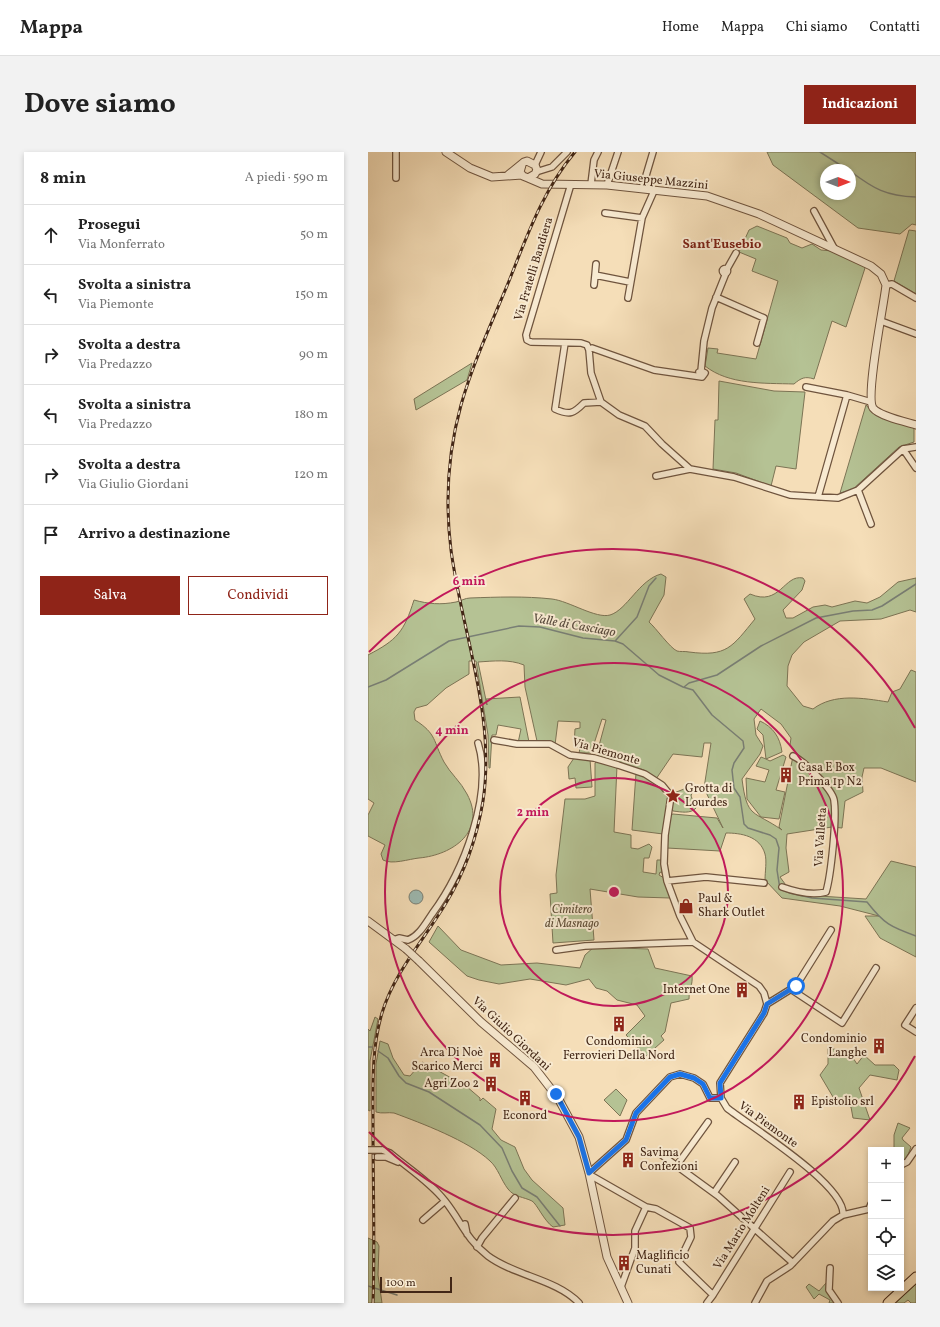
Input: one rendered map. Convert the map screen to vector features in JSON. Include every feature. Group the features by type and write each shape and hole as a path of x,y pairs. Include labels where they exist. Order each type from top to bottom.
{"main road":[{"path":"888,1303 916,1278"}],"street":[{"path":"396,152 396,178"},
{"path":"450,153 470,168 488,176 497,177 533,176 540,152"},
{"path":"506,176 522,165 535,168 554,165 567,152"},
{"path":"591,184 594,160 598,152"},
{"path":"607,185 618,152"},
{"path":"642,189 653,152"},
{"path":"522,165 520,169 525,176"},
{"path":"535,168 549,184"},
{"name":"Via Giuseppe Mazzini","path":"525,176 540,184 607,185 707,196 759,214 871,266 881,274 886,285"},
{"name":"Via Fratelli Bandiera","path":"572,184 526,335 527,340 531,342 585,344 590,349"},
{"path":"628,298 642,218 654,191"},
{"path":"814,211 834,248"},
{"path":"605,213 642,218"},
{"path":"690,469 662,444 645,426 620,415 601,402 591,373 590,349 654,370 690,377 700,373 704,341 716,296 736,253"},
{"path":"594,285 596,264"},
{"path":"595,275 630,282"},
{"path":"916,298 892,284 886,285 872,375 871,402 874,409 883,414 916,425"},
{"path":"716,296 764,318 757,343"},
{"path":"881,321 916,334"},
{"path":"565,343 556,409 571,414 584,403 601,402"},
{"path":"806,388 847,395 871,402"},
{"path":"818,497 847,395"},
{"path":"656,476 690,469 734,477 790,495 838,498 858,490 903,449 916,447"},
{"path":"903,449 916,468"},
{"path":"858,490 871,524"},
{"name":"Via Piemonte","path":"494,740 517,744 550,744 570,755 594,758 645,774 662,785 671,796 665,835 664,864 667,881 680,916 693,942"},
{"path":"391,938 405,940 410,939 424,926 451,887 465,857 474,825 481,781 481,756 478,743"},
{"name":"Via Valletta","path":"782,887 796,893 819,894 826,892 833,843 834,799 828,788 800,760 793,756"},
{"path":"667,881 706,877 764,883"},
{"name":"Via Giulio Giordani","path":"368,921 391,938 428,970 480,1021 534,1067 550,1086 579,1137 590,1174 607,1257 628,1303"},
{"path":"767,1004 792,990 796,986 830,930"},
{"path":"556,950 585,946 693,942 754,981 764,993 767,1004 764,1013 720,1083 721,1098 710,1098 703,1084 694,1078 680,1074 670,1077 636,1113 626,1140 590,1174 646,1207 656,1208 690,1228 691,1237 679,1262 713,1295"},
{"path":"792,990 842,1023 876,968"},
{"path":"916,1008 905,1025 916,1032"},
{"name":"Via Piemonte","path":"721,1098 727,1108 806,1166 820,1179 842,1204 843,1215"},
{"path":"677,1165 708,1122"},
{"path":"904,1164 916,1149"},
{"path":"368,1150 382,1154 390,1153 406,1166 445,1201 467,1236 477,1247 505,1267 567,1292 579,1303"},
{"path":"659,1153 714,1193 794,1262"},
{"path":"714,1193 735,1162"},
{"name":"Via Mario Molteni","path":"707,1303 790,1172"},
{"path":"477,1247 482,1238 516,1198"},
{"path":"422,1220 445,1201"},
{"path":"621,1287 635,1248 635,1231 646,1207"},
{"path":"755,1303 767,1281 794,1262 833,1221 843,1215 868,1209"},
{"path":"465,1224 467,1236"},
{"path":"830,1268 829,1290 838,1303"}],"green space":[{"path":"767,152 916,152 916,225 912,224 900,234 858,228 820,200 856,200 856,164 820,164 820,200 773,165"},
{"path":"757,226 787,238 790,243 802,248 812,244 821,250 833,251 863,265 865,268 846,327 832,321 814,379 803,378 794,384 747,382 725,377 705,366 708,348 718,349 717,353 756,359 778,281 752,271 756,259 739,252 749,230"},
{"path":"909,230 916,231 916,294 894,281"},
{"path":"472,363 467,380 416,410 414,399"},
{"path":"719,381 774,391 805,392 796,469 776,466 771,486 736,473 713,469 715,420 718,420"},
{"path":"866,405 873,413 914,428 914,442 899,447 852,490 840,493"},
{"path":"661,574 666,577 664,595 649,622 677,651 702,653 712,653 728,648 740,637 755,619 744,599 750,594 760,597 775,594 796,578 803,578 805,581 802,590 783,610 786,618 793,618 813,607 825,605 832,607 855,601 867,603 880,597 898,582 916,578 916,612 910,610 881,619 840,621 804,642 792,655 788,666 787,686 803,706 813,709 830,701 849,698 888,702 892,692 900,689 911,670 916,672 916,782 881,768 864,768 862,777 863,792 845,801 842,828 832,827 787,834 786,848 789,872 780,877 788,888 803,895 866,899 891,861 916,867 916,957 880,938 865,916 879,916 840,906 782,898 765,880 766,857 763,848 754,839 744,835 726,833 720,851 667,848 670,815 717,818 723,828 704,788 711,743 704,743 702,757 673,754 656,779 644,770 600,757 597,753 606,720 602,719 591,753 579,753 580,748 574,746 575,729 580,728 580,722 558,721 555,745 537,741 525,687 524,665 513,662 478,662 487,705 486,699 520,697 529,742 518,743 521,729 498,725 496,735 492,735 489,768 488,735 476,661 469,661 469,674 446,688 427,705 416,708 414,712 415,720 434,738 444,762 467,794 472,807 473,819 470,830 463,839 444,852 432,856 401,861 391,862 383,860 381,854 385,845 368,836 368,815 374,803 368,799 368,655 386,645 398,634 407,620 414,600 440,604 456,602 466,598 542,598 559,600 604,616 616,612 653,577","holes":["761,709 781,724 791,738 790,745 801,758 793,756 779,827 782,830 758,816 749,807 746,801 742,779 760,754 763,746 756,735 754,719"]},
{"path":"760,721 769,726 778,737 782,752 766,759 763,735 757,729"},
{"path":"783,755 786,757 776,790 785,792 779,819 761,817 747,799 746,778 765,782 769,770 756,766 761,757 770,761"},
{"path":"574,758 590,759 592,787 576,788 575,778 569,779 568,767"},
{"name":"Cimitero di Masnago","path":"598,761 617,766 614,832 631,835 631,848 638,849 649,844 652,847 649,858 644,858 643,872 656,874 657,860 662,860 662,873 660,872 659,875 664,878 670,898 638,897 590,889 594,940 553,943 550,894 557,893 556,875 565,799 585,799 595,796 595,763"},
{"path":"636,773 654,782 668,797 663,834 632,830"},
{"path":"684,789 693,790 691,796 696,808 689,812 673,811 671,806 674,793"},
{"path":"438,926 461,950 501,965 537,963 580,968 585,955 594,947 648,949 655,968 692,976 689,999 671,1003 665,1032 661,1036 664,1040 646,1056 626,1035 645,1016 637,1005 617,1000 607,991 596,988 589,979 566,985 530,979 499,984 467,976 429,942"},
{"path":"375,1017 378,1019 370,1061 370,1111 368,1110 368,1029 370,1031"},
{"path":"380,1041 388,1044 393,1058 404,1075 410,1076 422,1062 466,1086 480,1098 480,1101 483,1098 496,1109 492,1129 501,1140 515,1147 524,1169 532,1180 563,1208 565,1225 553,1227 532,1201 510,1192 493,1164 470,1146 444,1133 394,1113 376,1112 376,1064"},
{"path":"828,1048 849,1052 857,1064 864,1055 875,1065 894,1065 899,1070 897,1080 870,1075 859,1088 870,1120 853,1118 851,1107 836,1102 820,1075 828,1064"},
{"path":"616,1089 627,1100 620,1116 604,1100"},
{"path":"898,1123 910,1128 902,1138 911,1147 906,1160 904,1161 904,1147 894,1147 894,1135"},
{"path":"368,1238 377,1242 379,1246 378,1275 382,1303 368,1303"},
{"path":"826,1283 835,1303 829,1303 830,1300 819,1294 814,1299 806,1287 809,1284 819,1291"},
{"path":"916,1284 916,1303 911,1303 908,1300 904,1303 895,1303"}],"water":[{"path":"416,890 421,892 423,897 421,902 416,904 411,902 409,897 411,892"}],"waterway":[{"path":"820,152 839,164"},
{"path":"856,176 866,183 888,193 916,197"},
{"path":"616,640 637,617 649,586 656,578"},
{"path":"684,687 689,683 717,675 761,646 816,618 853,611 872,610 882,606 916,584"},
{"name":"Valle di Casciago","path":"368,687 386,680 449,641 519,626 540,627 583,638 615,641 623,644 659,675 683,687 693,690 712,715 743,741 744,748 734,763 732,770 734,788 740,797 744,824 748,828 770,835 776,839 779,848 777,870 780,889 812,898 867,902 888,924 916,936"},
{"path":"378,1051 388,1058 399,1076 406,1083 429,1092 480,1125 502,1148 512,1171 522,1188 537,1197 560,1226"},
{"path":"368,1286 397,1295"}],"railway":[{"path":"373,1303 373,1084 374,1055 378,1027 394,983 446,903 459,879 474,841 483,801 486,769 485,738 481,706 456,581 449,532 448,495 453,441 461,405 471,374 529,230 554,182 575,152"}],"place":[{"name":"Casa E Box Prima 1p N2","path":"786,775"},
{"name":"Grotta di Lourdes","path":"673,796"},
{"name":"Paul & Shark Outlet","path":"686,906"},
{"name":"Internet One","path":"742,990"},
{"name":"Condominio Ferrovieri Della Nord","path":"619,1024"},
{"name":"Condominio Langhe","path":"879,1046"},
{"name":"Arca Di Noè Scarico Merci","path":"495,1060"},
{"name":"Agri Zoo 2","path":"491,1084"},
{"name":"Econord","path":"525,1098"},
{"name":"Epistolio srl","path":"799,1102"},
{"name":"Savima Confezioni","path":"628,1160"},
{"name":"Maglificio Cunati","path":"624,1263"}],"district":[{"name":"Sant'Eusebio","path":"722,245"}],"route":[{"path":"556,1094 579,1137 589,1173 626,1140 636,1113 670,1077 675,1074 694,1078 703,1084 710,1098 721,1098 720,1083 764,1013 767,1004 789,992 796,986"}]}
